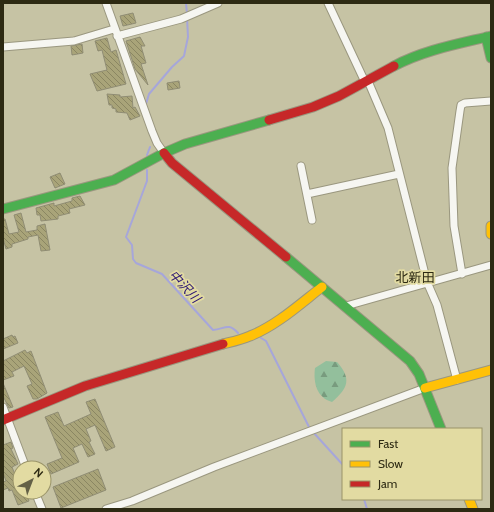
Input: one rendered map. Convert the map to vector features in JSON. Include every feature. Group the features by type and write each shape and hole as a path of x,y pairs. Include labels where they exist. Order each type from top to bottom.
{"street":[{"path":"106,3 115,32 152,131 157,143 164,153 177,168 346,306 410,361 419,374 441,428"},
{"path":"3,47 74,41 181,19 218,3"},
{"path":"328,3 388,128 427,282 437,306 457,380"},
{"path":"3,209 114,180 164,153 185,144 313,107 367,82 414,57 435,49 488,36 491,58"},
{"path":"462,274 454,226 452,168 461,105 465,103 491,101"},
{"path":"300,166 312,220"},
{"path":"307,194 399,174"},
{"path":"491,226 491,234"},
{"path":"346,306 491,265"},
{"path":"5,419 85,386 250,336 299,306 322,287"},
{"path":"106,509 132,501 221,464 425,388 491,370"},
{"path":"3,407 5,419 23,460"}],"green space":[{"path":"326,361 337,362 345,373 346,378 345,388 332,402 323,397 317,389 315,379 315,368"}],"building":[{"path":"133,13 136,23 123,26 120,16"},
{"path":"140,37 145,46 141,46 146,63 141,64 148,85 135,69 126,41"},
{"path":"107,38 111,52 116,50 126,84 97,91 90,74 107,70 102,50 98,51 95,41"},
{"path":"82,44 83,53 72,55 71,46"},
{"path":"179,81 180,88 168,90 167,83"},
{"path":"107,94 120,95 120,97 132,96 133,108 135,107 140,116 130,120 127,113 116,112 116,109 112,108 112,105 109,105"},
{"path":"60,173 65,184 55,188 50,177"},
{"path":"80,196 85,205 69,209 70,213 58,216 58,219 41,221 40,215 37,215 36,208 54,203 54,206 72,201 72,198"},
{"path":"21,213 26,232 37,230 37,226 45,224 50,250 41,251 38,235 28,237 28,239 12,244 12,247 6,249 3,238 3,219 5,219 9,234 19,232 14,215"},
{"path":"12,335 13,337 15,336 18,343 3,349 3,339"},
{"path":"25,350 27,353 31,351 47,393 37,399 33,399 27,386 32,384 24,366 12,372 14,376 3,380 3,361"},
{"path":"3,383 13,407 9,408 3,396"},
{"path":"95,399 115,447 106,451 95,425 86,429 91,441 89,442 95,454 88,457 82,444 73,448 79,462 52,474 52,462 62,458 45,417 58,412 64,426 91,414 86,402"},
{"path":"11,442 13,448 11,449 16,460 12,460 12,490 9,491 8,488 3,490 3,482 6,481 3,473 3,445"},
{"path":"98,469 106,490 61,508 53,487"},
{"path":"16,500 29,500 29,501 18,505"}],"waterway":[{"name":"中沢川","path":"186,3 187,14"},
{"name":"中沢川","path":"146,104 149,94 172,67 184,56 188,37 187,18"},
{"name":"中沢川","path":"147,155 150,147"},
{"name":"中沢川","path":"147,170 147,181 126,237 132,245 133,259 136,263 162,274 213,330 229,327 238,333"},
{"name":"中沢川","path":"261,338 266,341 310,429"},
{"name":"中沢川","path":"313,432 342,464"},
{"name":"中沢川","path":"364,500 367,509"}],"traffic: fast":[{"path":"394,66 405,60 429,52 491,36"},
{"path":"486,37 491,58"},
{"path":"3,209 114,180 164,153 185,144 269,120"},
{"path":"286,257 410,361 419,374 441,428"}],"traffic: slow":[{"path":"491,226 491,234"},
{"path":"223,344 247,337 269,327 322,287"},
{"path":"425,388 491,370"},
{"path":"469,500 473,509"}],"traffic: jam":[{"path":"269,120 313,107 339,96 394,66"},
{"path":"164,153 172,163 286,257"},
{"path":"3,420 85,386 223,344"}],"district":[{"name":"北新田","path":"415,277"}]}
